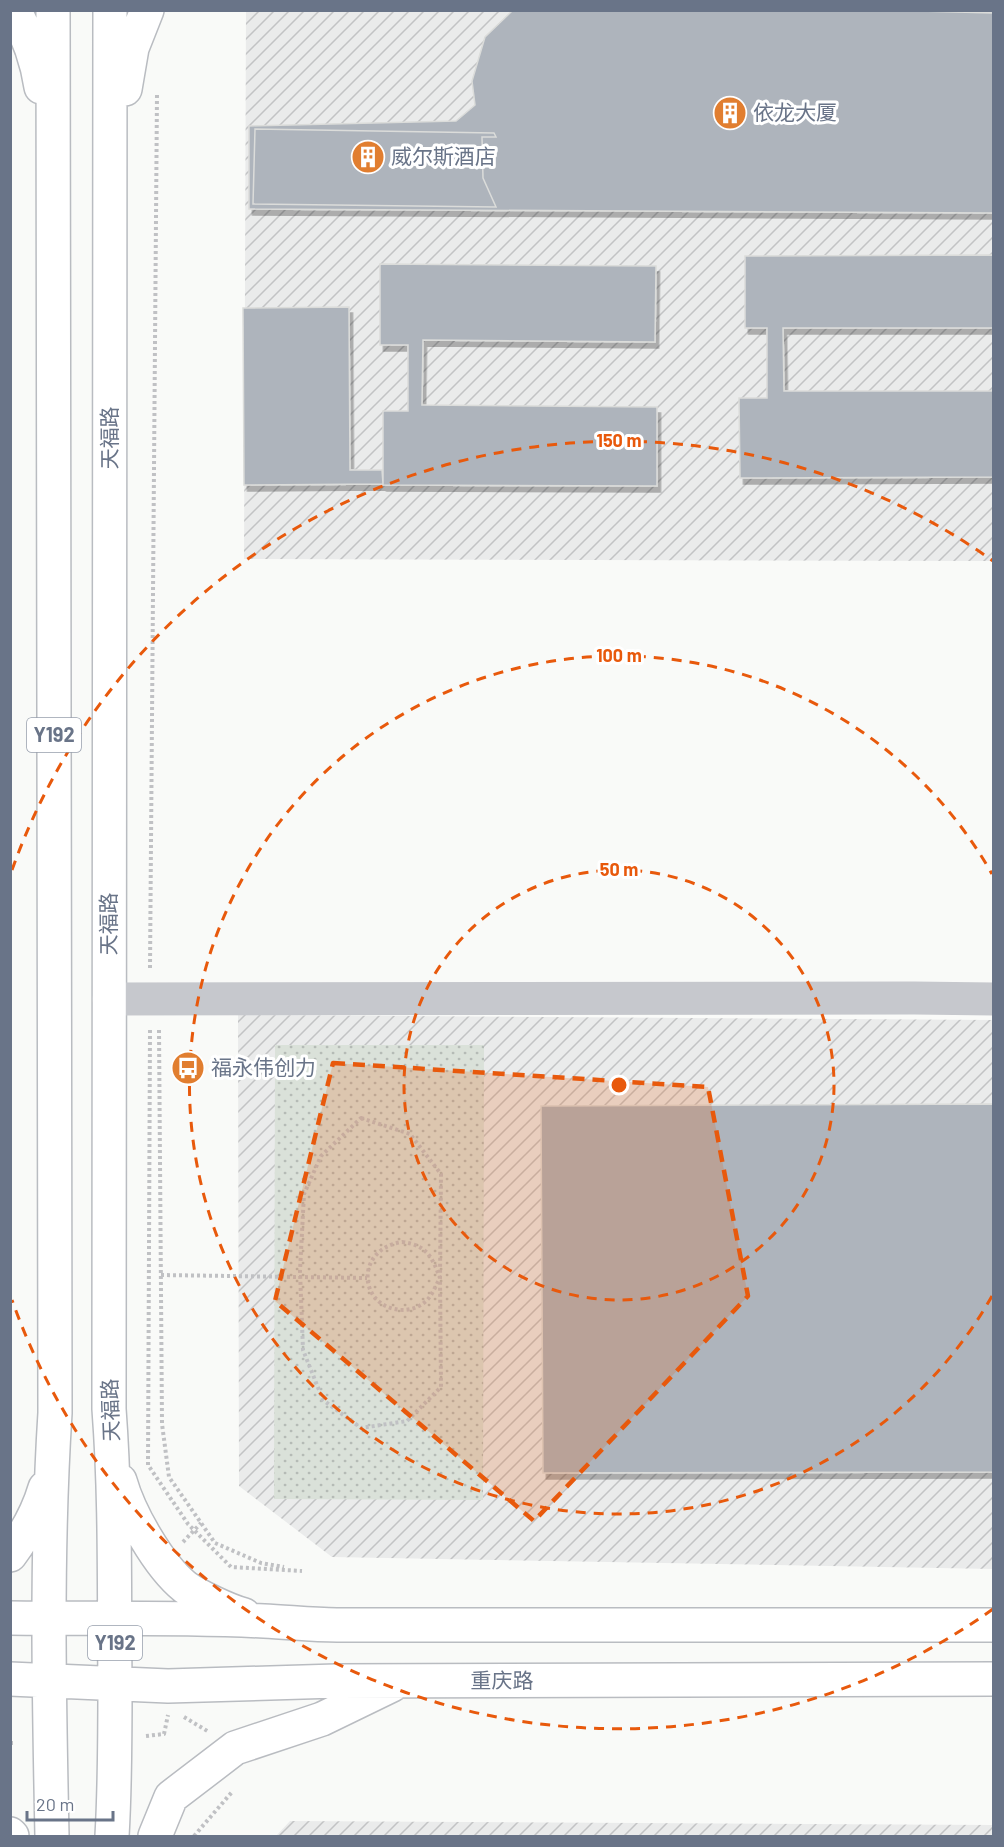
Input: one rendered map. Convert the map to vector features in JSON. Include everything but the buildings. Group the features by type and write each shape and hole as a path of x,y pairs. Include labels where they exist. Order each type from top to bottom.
{"main road":[{"path":"14,10 26,31 39,70 53,172"},
{"name":"Y192","path":"52,1836 48,1680 55,1413 53,10"},
{"name":"天福路","path":"110,10 109,1409 116,1618 116,1742 112,1836"},
{"path":"110,167 132,48 147,10"},
{"name":"Y192","path":"112,1453 134,1518 170,1557"},
{"path":"10,1555 25,1535 43,1497 52,1460"},
{"path":"170,1557 186,1588 231,1611 264,1621"},
{"path":"10,1618 264,1621 301,1625 993,1625"},
{"name":"重庆路","path":"10,1679 168,1686 401,1681 993,1679"},
{"path":"155,1836 171,1797 235,1748 322,1719 401,1681"}],"lane":[{"path":"109,999 154,1014 914,998 993,999"}],"path":[{"path":"154,1014 161,1275 162,1424 169,1476 214,1543 261,1563 302,1570 231,1567 194,1529 148,1465 154,1014 158,86"},
{"path":"361,1118 410,1134 441,1174 440,1278 441,1387 407,1421 361,1428 323,1400 303,1350 301,1278 304,1194 321,1156 361,1118"},
{"path":"402,1242 413,1243 423,1249 431,1257 440,1278 428,1299 419,1306 408,1310 396,1310 376,1299 370,1290 367,1278 368,1267 381,1248 391,1243 402,1242"},
{"path":"161,1275 367,1278"},
{"path":"170,1557 201,1523"},
{"path":"143,1736 164,1734"},
{"path":"194,1836 235,1788"}],"highlighted area":[{"path":"333,1063 708,1087 748,1296 534,1521 275,1301"}],"shaded area":[{"path":"246,11 993,11 993,561 244,559"},
{"path":"238,1015 993,1020 993,1569 332,1557 239,1486"},
{"path":"275,1045 484,1045 483,1500 274,1499"},
{"path":"290,1821 993,1825 994,1836 276,1836"}],"place":[{"name":"依龙大厦","path":"730,113"},
{"name":"威尔斯酒店","path":"368,157"},
{"name":"福永伟创力","path":"188,1068"}]}
